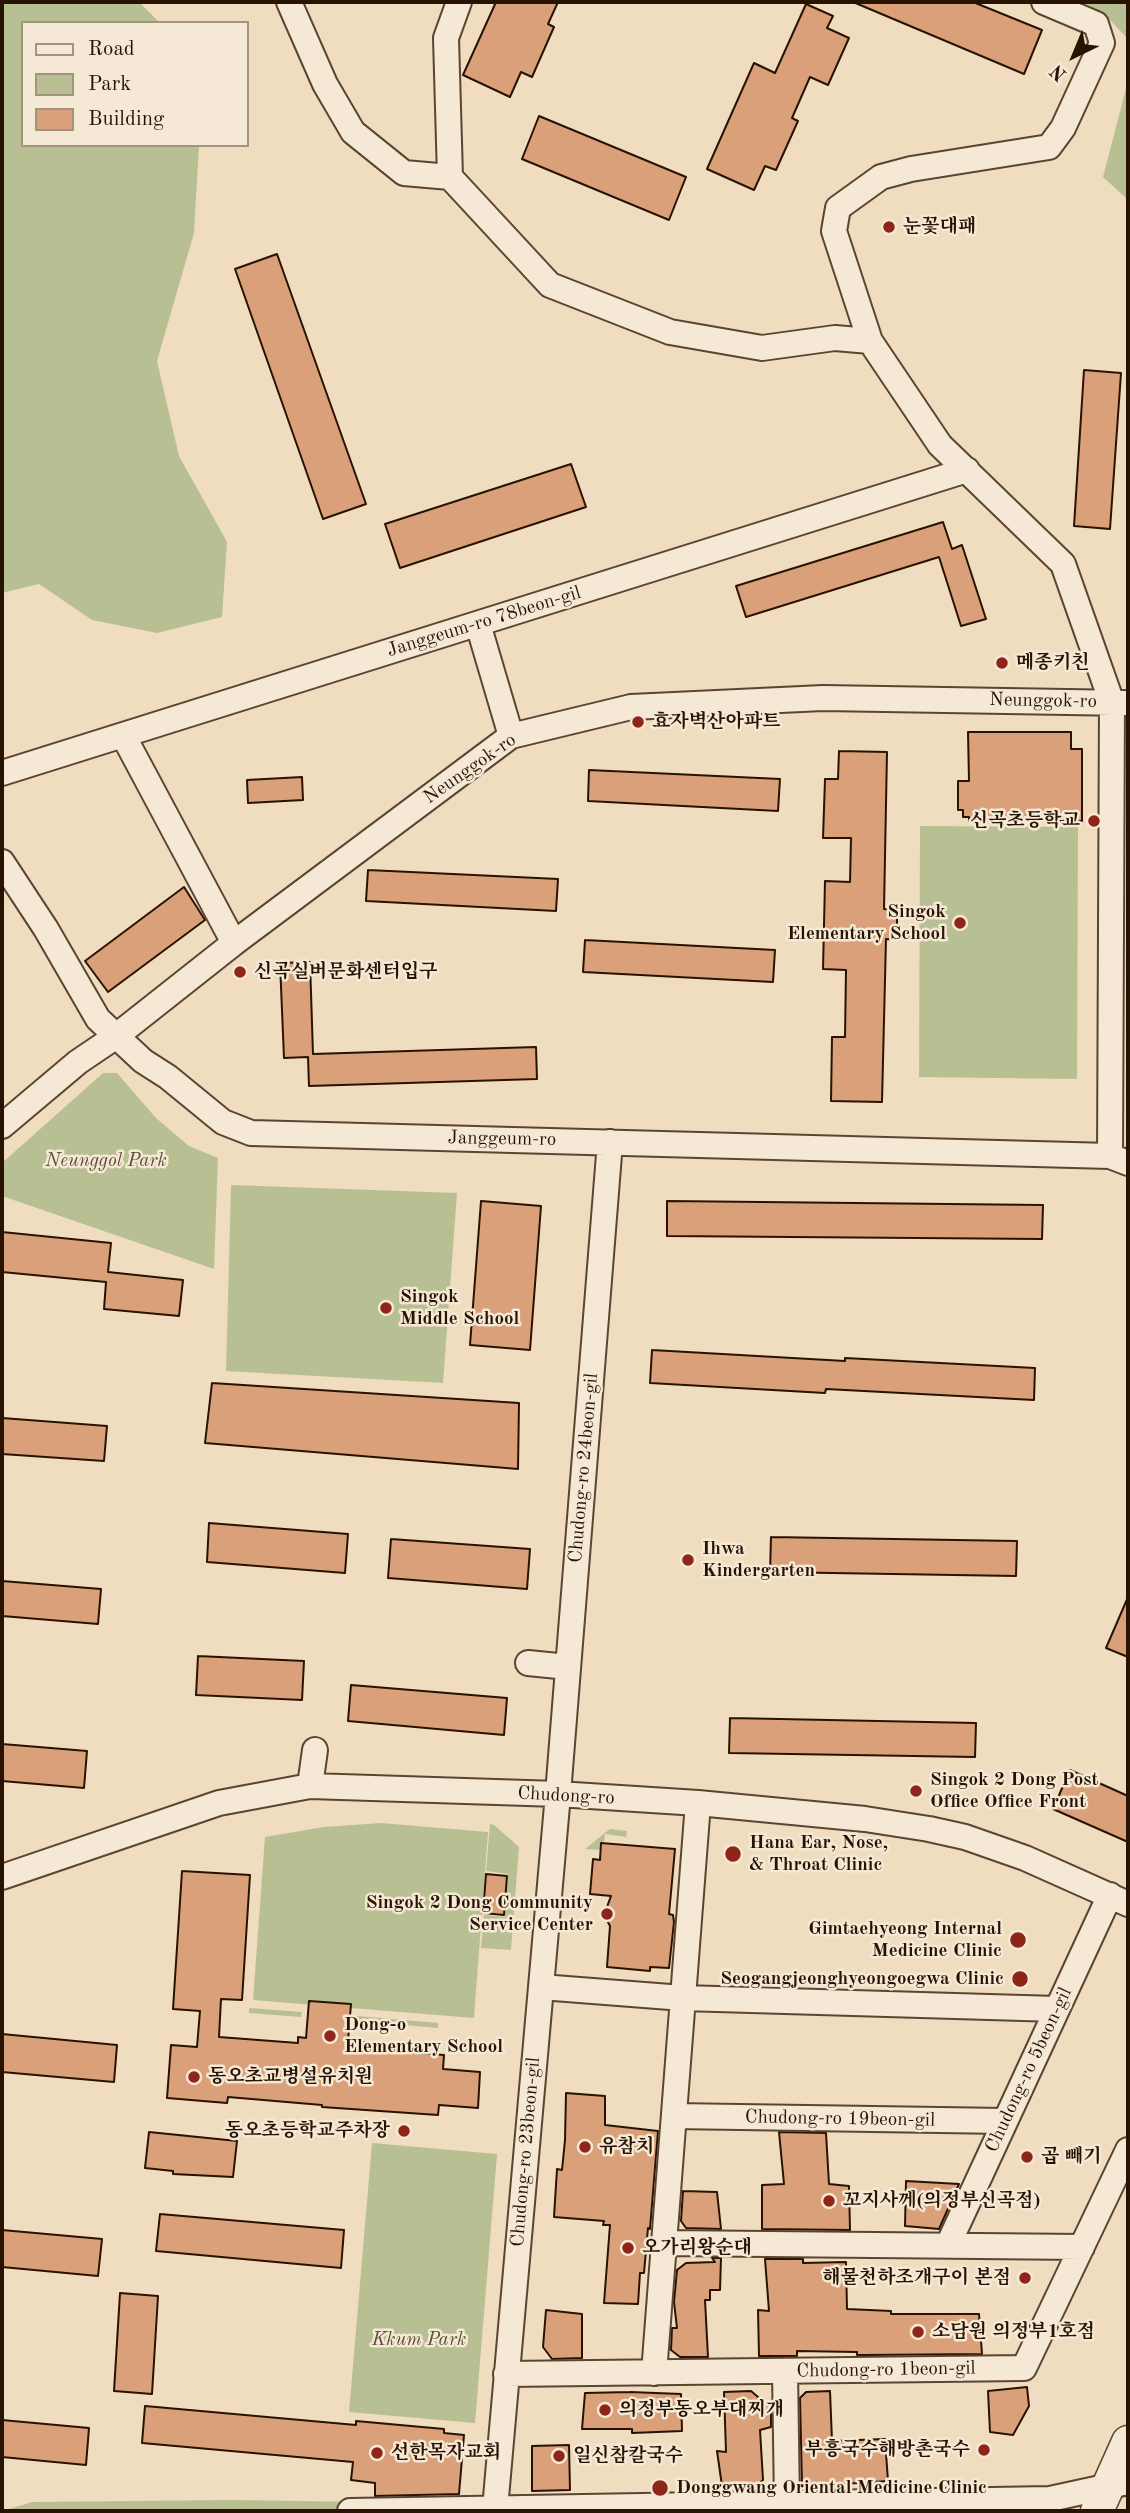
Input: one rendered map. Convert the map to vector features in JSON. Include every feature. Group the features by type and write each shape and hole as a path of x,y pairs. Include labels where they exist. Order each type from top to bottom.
{"street":[{"path":"289,2 325,84 353,132 404,173 450,177"},
{"path":"459,2 446,38 450,177 550,285 670,332 762,348 835,338 870,341"},
{"path":"1044,2 1096,24 1102,43 1063,128 1049,147 911,169 881,177 838,208 834,230 870,341 940,445 1063,564 1120,703 1119,1159"},
{"path":"835,338 853,329 857,301"},
{"name":"Janggeum-ro 78beon-gil","path":"2,773 967,470"},
{"path":"478,624 512,736"},
{"name":"Neunggok-ro","path":"2,1126 78,1062 115,1037 234,943 512,736 631,707 823,698 1120,703"},
{"path":"123,736 234,943"},
{"name":"Janggeum-ro","path":"2,862 46,929 98,1019 115,1037 223,1122 250,1133 1119,1159"},
{"name":"Chudong-ro 24beon-gil","path":"558,1794 610,1142"},
{"path":"528,1663 568,1667"},
{"path":"310,1786 315,1750"},
{"name":"Chudong-ro","path":"2,1877 219,1803 310,1786 558,1794 698,1803 865,1819 965,1837 1025,1858 1119,1900"},
{"name":"Chudong-ro 23beon-gil","path":"495,2509 558,1794"},
{"path":"654,2373 698,1803"},
{"name":"Chudong-ro 5beon-gil","path":"948,2245 1058,2008 1119,1900"},
{"path":"541,1987 683,1998 1058,2008"},
{"name":"Chudong-ro 19beon-gil","path":"674,2116 1005,2121"},
{"name":"Chudong-ro 1beon-gil","path":"506,2374 1024,2368 1128,2150"},
{"path":"664,2243 1082,2247"},
{"path":"785,2371 787,2504"},
{"path":"350,2511 1050,2499 1111,2493 1128,2442"}],"green space":[{"path":"2,2 139,2 158,21 21,21 21,147 199,147 194,233 157,361 179,456 227,542 222,617 157,633 92,620 39,584 2,593"},
{"path":"1082,2 1128,2 1128,39 1105,15"},
{"path":"1128,81 1128,200 1103,177"},
{"path":"920,826 1078,827 1077,1079 919,1077"},
{"name":"Neunggol Park","path":"103,1073 117,1073 156,1118 189,1146 218,1158 214,1269 2,1196 2,1163"},
{"path":"231,1185 457,1193 443,1383 226,1371"},
{"path":"381,1823 488,1832 474,2018 253,2000 265,1837 324,1827"},
{"path":"490,1824 519,1847 511,1950 481,1948 484,1915 505,1917 508,1874 486,1871"},
{"path":"610,1829 627,1831 626,1837 605,1834 600,1850 585,1849"},
{"path":"249,2008 302,2012 301,2017 249,2013"},
{"path":"357,2016 438,2023 438,2028 357,2021"},
{"name":"Kkum Park","path":"372,2143 497,2154 475,2423 349,2412"},
{"path":"32,2502 367,2502 367,2511 2,2511"}],"building":[{"path":"496,2 558,2 548,24 554,27 532,77 521,72 510,97 463,75"},
{"path":"853,2 973,2 1042,30 1024,74"},
{"path":"806,4 833,16 827,28 849,38 828,85 810,77 792,118 798,121 776,170 765,166 754,190 707,169 754,63 775,73"},
{"path":"539,116 686,177 669,220 522,159"},
{"path":"277,254 366,504 323,519 235,269"},
{"path":"1084,370 1121,373 1110,529 1074,526"},
{"path":"571,464 586,507 400,568 385,524"},
{"path":"943,522 952,549 962,545 986,619 961,626 939,557 746,617 736,586"},
{"path":"968,732 1071,732 1071,749 1082,749 1082,821 969,821 969,817 963,817 963,810 958,810 958,781 969,781"},
{"path":"839,751 887,752 884,909 897,910 897,940 886,939 882,1102 831,1101 832,1037 845,1037 846,970 823,969 825,881 850,882 851,838 823,838 825,779 838,779"},
{"path":"589,770 780,779 778,811 588,801"},
{"path":"302,777 303,800 248,803 247,780"},
{"path":"368,870 558,879 556,911 366,901"},
{"path":"184,887 205,920 108,992 85,961"},
{"path":"585,940 775,950 773,982 583,972"},
{"path":"310,962 313,1054 536,1047 537,1079 309,1086 308,1057 284,1058 280,963"},
{"path":"481,1201 541,1206 530,1350 470,1345"},
{"path":"667,1201 1043,1205 1042,1239 667,1236"},
{"path":"2,1232 111,1243 108,1272 183,1280 179,1316 104,1309 106,1282 2,1272"},
{"path":"652,1350 1035,1368 1034,1400 826,1389 825,1393 650,1383"},
{"path":"212,1383 519,1403 518,1469 205,1443"},
{"path":"2,1418 107,1426 104,1461 2,1454"},
{"path":"209,1523 348,1534 345,1573 207,1562"},
{"path":"771,1537 1017,1541 1016,1576 770,1572"},
{"path":"391,1539 530,1549 527,1589 388,1578"},
{"path":"2,1581 101,1589 98,1624 2,1616"},
{"path":"1128,1597 1128,1657 1106,1648"},
{"path":"198,1656 304,1661 302,1700 196,1695"},
{"path":"351,1685 507,1698 504,1735 348,1721"},
{"path":"730,1718 976,1723 975,1757 729,1753"},
{"path":"2,1744 87,1751 84,1788 2,1781"},
{"path":"1070,1770 1128,1796 1128,1842 1053,1809"},
{"path":"601,1843 675,1849 669,1914 673,1915 674,1922 669,1968 650,1967 650,1971 607,1967 610,1926 604,1915 611,1896 590,1894 593,1859 600,1860"},
{"path":"182,1871 250,1875 242,2000 221,1999 219,2037 298,2043 298,2037 306,2038 309,2001 351,2004 348,2041 364,2042 364,2049 444,2055 443,2069 480,2072 478,2108 439,2105 438,2115 228,2097 227,2103 167,2098 171,2045 197,2047 200,2011 173,2009"},
{"path":"486,1874 507,1876 504,1915 483,1913"},
{"path":"2,2034 117,2045 114,2082 2,2072"},
{"path":"566,2093 605,2096 605,2125 658,2131 650,2229 648,2228 644,2273 640,2273 638,2304 604,2303 610,2225 603,2225 604,2221 554,2217 557,2169 562,2170 565,2140"},
{"path":"149,2132 237,2141 233,2177 173,2174 173,2171 145,2168"},
{"path":"779,2132 826,2133 829,2184 849,2186 850,2230 762,2229 762,2185 784,2184"},
{"path":"906,2181 959,2184 939,2229 905,2226"},
{"path":"683,2191 717,2192 721,2229 686,2228 681,2221"},
{"path":"160,2214 344,2230 341,2268 156,2251"},
{"path":"2,2230 102,2239 98,2276 2,2267"},
{"path":"712,2258 721,2258 720,2290 710,2290 710,2300 705,2300 708,2357 680,2357 671,2350 672,2328 677,2328 674,2302 677,2270 686,2263 715,2262"},
{"path":"765,2259 803,2259 803,2263 846,2262 847,2309 891,2311 891,2314 979,2314 982,2354 857,2355 857,2352 797,2351 797,2356 759,2356 758,2310 769,2311"},
{"path":"120,2293 158,2296 152,2394 114,2391"},
{"path":"546,2310 582,2314 582,2358 552,2359 543,2347"},
{"path":"1027,2387 1029,2406 1013,2435 990,2432 988,2391"},
{"path":"751,2391 771,2408 771,2427 760,2430 763,2480 756,2486 722,2486 717,2451 726,2452 724,2392"},
{"path":"830,2391 832,2441 885,2439 888,2481 843,2486 802,2486 800,2398 806,2392"},
{"path":"585,2393 681,2394 682,2431 632,2433 632,2429 582,2429"},
{"path":"145,2406 356,2425 356,2421 444,2429 444,2433 464,2435 459,2494 375,2496 375,2483 351,2480 353,2462 142,2443"},
{"path":"2,2420 89,2428 86,2465 2,2457"},
{"path":"569,2445 570,2490 532,2491 532,2446"}],"place":[{"name":"눈꽃대패","path":"889,227"},
{"name":"메종키친","path":"1002,663"},
{"name":"효자벽산아파트","path":"638,722"},
{"name":"신곡초등학교","path":"1094,821"},
{"name":"Singok Elementary School","path":"960,923"},
{"name":"신곡실버문화센터입구","path":"240,972"},
{"name":"Singok Middle School","path":"386,1308"},
{"name":"Ihwa Kindergarten","path":"688,1560"},
{"name":"Singok 2 Dong Post Office Office Front","path":"916,1791"},
{"name":"Hana Ear, Nose, & Throat Clinic","path":"733,1854"},
{"name":"Singok 2 Dong Community Service Center","path":"607,1914"},
{"name":"Gimtaehyeong Internal Medicine Clinic","path":"1018,1940"},
{"name":"Seogangjeonghyeongoegwa Clinic","path":"1020,1979"},
{"name":"Dong-o Elementary School","path":"330,2036"},
{"name":"동오초교병설유치원","path":"194,2077"},
{"name":"동오초등학교주차장","path":"404,2131"},
{"name":"유참치","path":"585,2147"},
{"name":"곱 빼기","path":"1027,2157"},
{"name":"꼬지사께(의정부신곡점)","path":"829,2201"},
{"name":"오가리왕순대","path":"628,2248"},
{"name":"해물천하조개구이 본점","path":"1025,2278"},
{"name":"소담원 의정부1호점","path":"918,2332"},
{"name":"의정부동오부대찌개","path":"605,2410"},
{"name":"부흥국수해방촌국수","path":"984,2450"},
{"name":"선한목자교회","path":"377,2453"},
{"name":"일신참칼국수","path":"559,2456"},
{"name":"Donggwang Oriental Medicine Clinic","path":"660,2488"}]}
